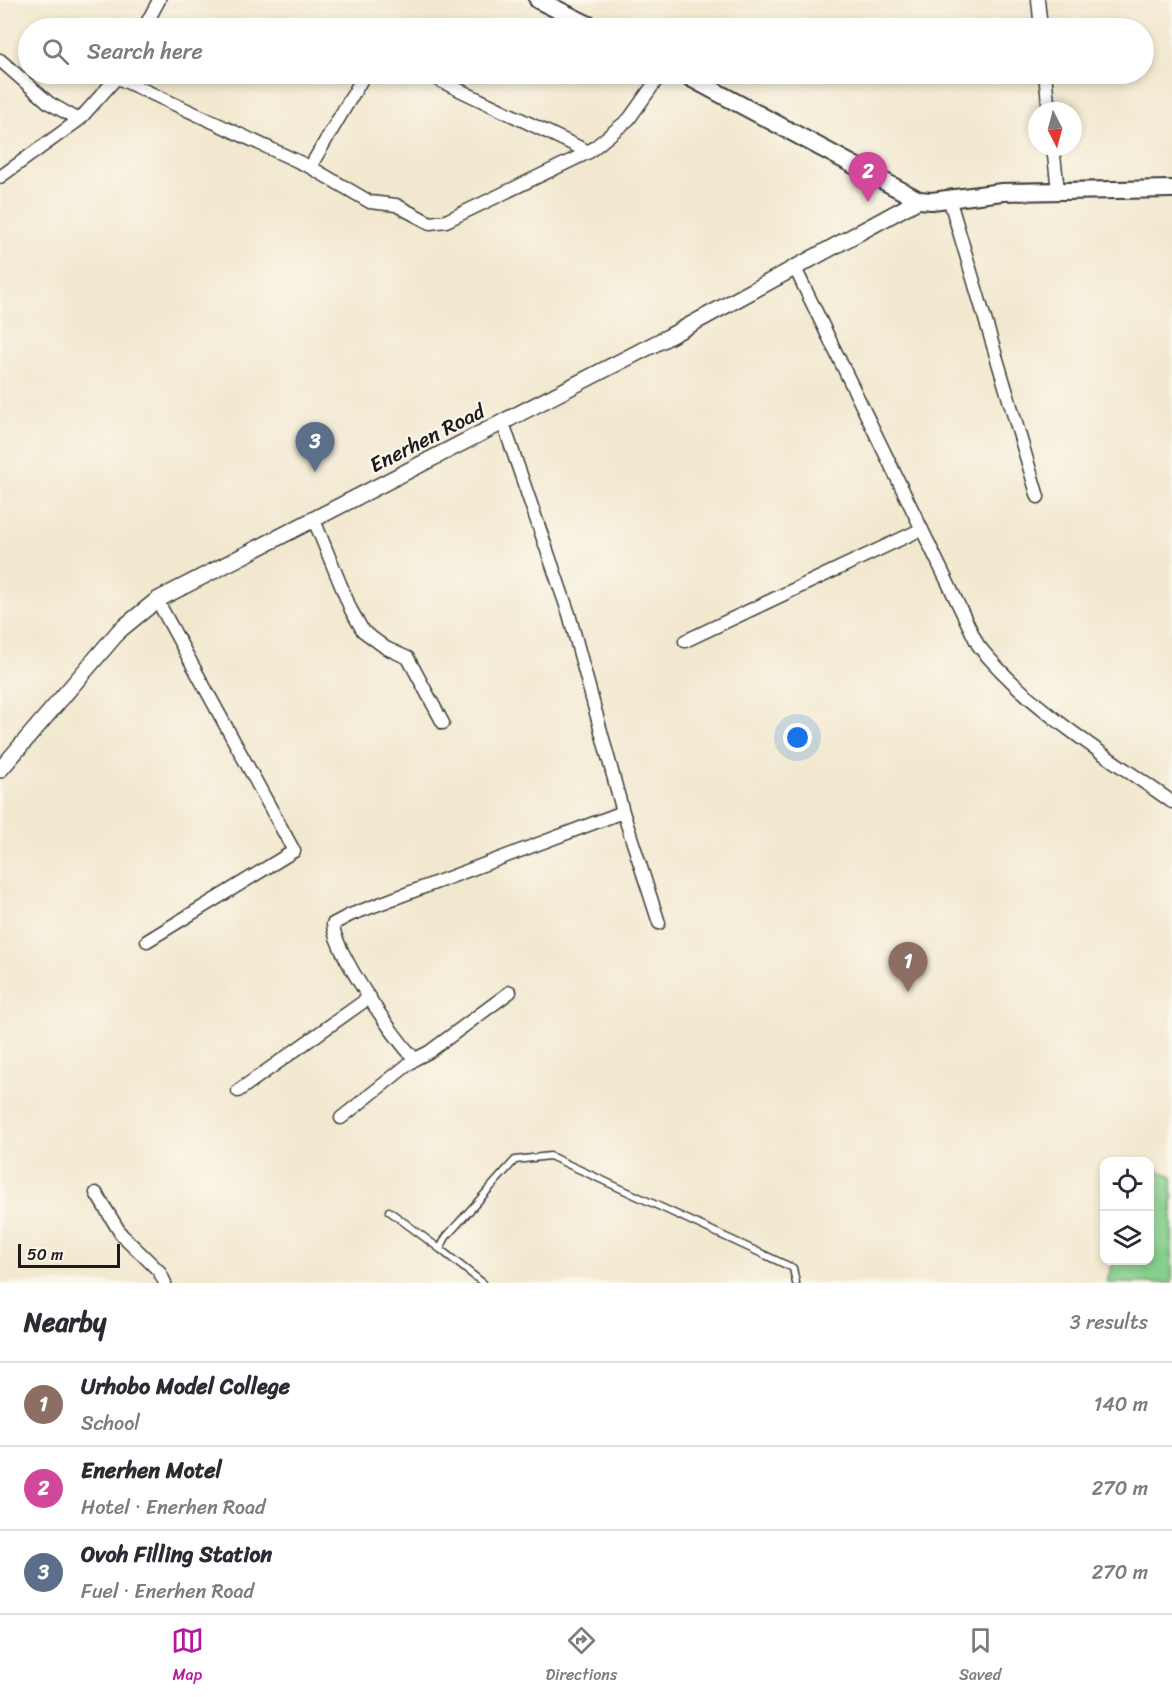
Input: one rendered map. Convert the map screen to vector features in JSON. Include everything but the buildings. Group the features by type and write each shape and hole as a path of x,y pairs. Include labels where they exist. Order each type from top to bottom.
{"main road":[{"path":"538,0 575,18"},
{"path":"702,84 919,200 1058,190 1172,189"}],"street":[{"path":"149,18 159,0"},
{"path":"1038,0 1040,18"},
{"path":"0,60 18,76"},
{"path":"27,84 49,103 79,120"},
{"path":"0,177 79,120 112,84"},
{"path":"136,84 310,167 370,202 396,205 430,223 446,221 589,152 629,119 654,84"},
{"path":"310,167 359,84"},
{"path":"447,84 589,152"},
{"path":"1047,84 1048,102"},
{"path":"1054,156 1058,190"},
{"path":"949,198 1038,497"},
{"name":"Enerhen Road","path":"0,770 120,630 157,600 668,337 794,266 919,200"},
{"path":"794,266 978,645 1001,674 1030,699 1172,802"},
{"path":"503,423 568,614 623,812 659,923"},
{"path":"314,520 351,610 363,631 386,648 408,658 443,723"},
{"path":"685,641 922,529"},
{"path":"147,941 294,851 157,600"},
{"path":"415,1059 370,997 337,941 333,924 350,915 623,812"},
{"path":"341,1118 415,1059 429,1052 510,992"},
{"path":"238,1091 370,997"},
{"path":"96,1193 122,1234 159,1271 165,1283"}],"lane":[{"path":"440,1249 446,1237 515,1160 550,1156 793,1268 796,1283"},
{"path":"388,1211 483,1283"}],"green space":[{"path":"1154,1169 1172,1176 1172,1283 1106,1283 1113,1265 1154,1265"}],"place":[{"name":"Enerhen Motel","path":"868,202"},
{"name":"Ovoh Filling Station","path":"315,472"},
{"name":"Urhobo Model College","path":"908,992"}]}
